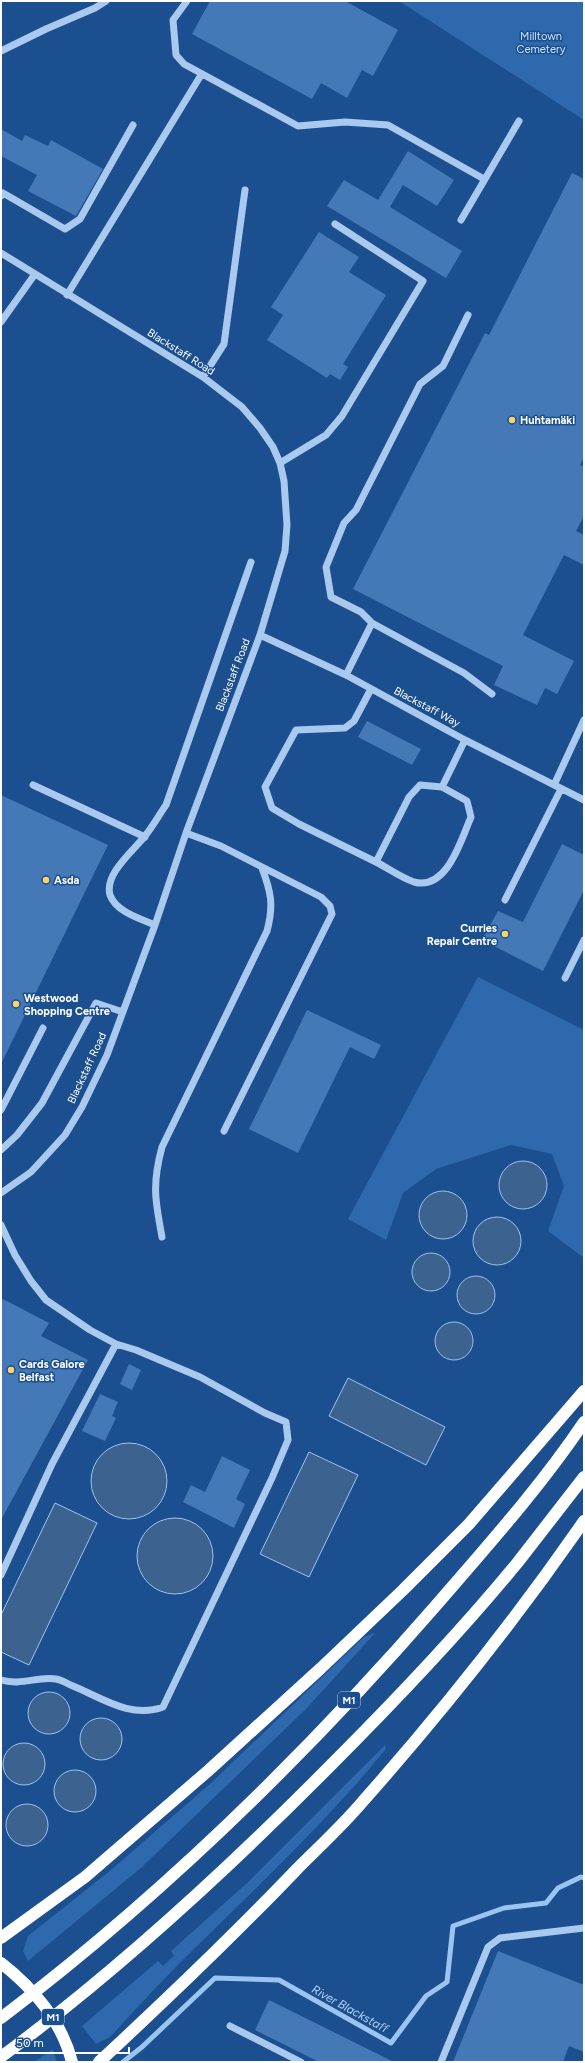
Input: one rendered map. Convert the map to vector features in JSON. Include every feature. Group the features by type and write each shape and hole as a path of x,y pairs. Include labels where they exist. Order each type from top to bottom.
{"highway":[{"path":"1,1938 85,1877 209,1770 326,1664 469,1524 584,1391"},
{"name":"M1","path":"1,2018 85,1952 197,1854 253,1800 393,1654 506,1524 584,1422"},
{"name":"M1","path":"1,2056 104,1976 214,1880 407,1688 517,1563 584,1477"},
{"path":"99,2062 175,1993 363,1802 442,1710 493,1646 542,1582 584,1522"},
{"path":"1,1963 15,1974 51,2015 66,2040 72,2062"}],"street":[{"path":"1,51 46,29 95,8 106,1"},
{"path":"187,1 174,20 176,55 184,64 298,126 345,122 388,125 484,179"},
{"path":"67,294 201,74"},
{"path":"461,220 519,121"},
{"path":"1,196 3,193 65,229 80,219 133,124"},
{"path":"203,377 224,344 245,190"},
{"path":"280,463 326,435 342,416 423,281 335,224"},
{"name":"Blackstaff Road","path":"1,253 203,377 242,407 260,428 273,447 280,463 284,481 287,512 285,551 260,635 186,833 155,925 107,1055 82,1107 64,1135 31,1172 1,1193"},
{"path":"1,322 35,274"},
{"path":"468,315 443,366 420,384 356,510 344,523 326,567 331,597 360,612 372,623 464,673 492,694"},
{"path":"155,925 124,911 110,895 110,881 126,856 145,837 166,805 251,562"},
{"path":"346,675 372,623"},
{"name":"Blackstaff Way","path":"260,635 346,675 465,740 584,800"},
{"path":"371,689 354,721 345,728 296,730 265,787 272,808 299,824 414,882 432,882 446,871 471,817 466,801 442,787 420,785 413,793 376,862"},
{"path":"554,785 584,720"},
{"path":"442,787 465,740"},
{"path":"33,785 145,837"},
{"path":"505,900 561,789"},
{"path":"186,833 221,846 321,897 330,906 332,914 224,1131"},
{"path":"162,1237 155,1201 157,1166 162,1147 266,931 272,914 271,892 262,868"},
{"path":"565,978 584,940"},
{"path":"1,1150 17,1135 42,1103 96,1003 123,1012"},
{"path":"1,1110 43,1028"},
{"path":"1,1225 15,1255 31,1281 46,1300 90,1330 116,1344 136,1350 200,1377 265,1413 286,1422 288,1440 272,1478 163,1707 153,1711 142,1712 124,1709 56,1679 11,1683 1,1680"},
{"path":"1,1575 52,1464 116,1344"},
{"path":"441,2062 488,1947 500,1938 584,1928"},
{"path":"230,2026 301,2062"}],"green space":[{"name":"Milltown Cemetery","path":"399,1 584,1 584,120 570,111"},
{"path":"478,977 584,1030 584,1258 548,1231 564,1186 552,1154 511,1145 436,1169 403,1193 386,1240 348,1219"},
{"path":"375,1633 307,1708 142,1867 28,1961 23,1951 28,1936 111,1870 211,1783 364,1637"},
{"path":"385,1745 386,1749 318,1826 174,1969 110,2037 96,2044 82,2026 158,1961 163,1966 174,1956 171,1951 247,1883"},
{"path":"53,2049 57,2062 34,2062"}],"shaded area":[{"path":"523,1161 532,1163 540,1168 545,1176 547,1185 545,1194 540,1202 532,1207 523,1209 514,1207 506,1202 501,1194 499,1185 501,1176 506,1168 514,1163"},
{"path":"443,1191 452,1193 460,1198 465,1206 467,1215 465,1224 460,1232 452,1237 443,1239 434,1237 426,1232 421,1224 419,1215 421,1206 426,1198 434,1193"},
{"path":"497,1217 506,1219 514,1224 519,1232 521,1241 519,1250 514,1258 506,1263 497,1265 488,1263 480,1258 475,1250 473,1241 475,1232 480,1224 488,1219"},
{"path":"431,1253 441,1256 447,1262 450,1272 447,1282 441,1288 431,1291 421,1288 415,1282 412,1272 415,1262 421,1256"},
{"path":"476,1276 486,1279 492,1285 495,1295 492,1305 486,1311 476,1314 466,1311 460,1305 457,1295 460,1285 466,1279"},
{"path":"454,1322 464,1325 470,1331 473,1341 470,1351 464,1357 454,1360 444,1357 438,1351 435,1341 438,1331 444,1325"},
{"path":"348,1378 445,1427 426,1465 329,1416"},
{"path":"129,1443 143,1446 156,1454 164,1467 167,1481 164,1495 156,1508 143,1516 129,1519 115,1516 102,1508 94,1495 91,1481 94,1467 102,1454 115,1446"},
{"path":"309,1452 358,1475 309,1577 260,1554"},
{"path":"55,1503 97,1523 29,1665 1,1652 1,1615"},
{"path":"175,1518 189,1521 202,1529 210,1542 213,1556 210,1570 202,1583 189,1591 175,1594 161,1591 148,1583 140,1570 137,1556 140,1542 148,1529 161,1521"},
{"path":"45,1692 53,1692 61,1695 67,1701 70,1713 67,1725 61,1731 53,1734 45,1734 37,1731 31,1725 28,1717 28,1709 31,1701 37,1695"},
{"path":"97,1718 105,1718 113,1721 119,1727 122,1739 119,1751 113,1757 105,1760 97,1760 89,1757 83,1751 80,1743 80,1735 83,1727 89,1721"},
{"path":"20,1743 28,1743 36,1746 42,1752 45,1764 42,1776 36,1782 28,1785 20,1785 12,1782 6,1776 3,1768 3,1760 6,1752 12,1746"},
{"path":"71,1770 79,1770 87,1773 93,1779 96,1791 93,1803 87,1809 79,1812 71,1812 63,1809 57,1803 54,1795 54,1787 57,1779 63,1773"},
{"path":"23,1804 31,1804 39,1807 45,1813 48,1825 45,1837 39,1843 31,1846 23,1846 15,1843 9,1837 6,1829 6,1821 9,1813 15,1807"}],"building":[{"path":"210,1 345,1 398,30 373,76 362,70 347,98 321,83 312,99 192,34"},
{"path":"1,129 22,141 25,135 48,146 51,140 103,169 76,216 28,191 37,175 1,156"},
{"path":"408,151 454,180 437,206 403,185 390,207 462,251 446,278 327,206 344,180 378,200"},
{"name":"Huhtamäki","path":"572,173 584,179 584,457 580,465 584,467 584,516 576,531 584,535 584,565 564,555 523,635 574,661 557,694 545,688 537,705 494,685 503,666 353,589 485,333 489,335"},
{"path":"319,232 359,257 349,272 386,295 343,364 348,367 340,380 330,374 327,378 267,340 283,315 271,307"},
{"path":"367,721 421,749 412,765 358,737"},
{"name":"Asda","path":"1,795 108,845 1,1064"},
{"path":"562,844 584,855 584,890 543,971 482,940 498,911 523,922"},
{"path":"307,1010 381,1045 374,1059 350,1047 298,1153 249,1129"},
{"path":"1,1298 49,1323 41,1336 88,1360 1,1520"},
{"path":"129,1364 141,1370 132,1390 120,1384"},
{"path":"100,1394 118,1402 112,1416 116,1418 105,1441 82,1431"},
{"path":"222,1456 250,1470 236,1499 245,1504 234,1528 183,1502 191,1485 205,1492"},
{"path":"498,1951 584,1985 584,2052 569,2046 563,2062 453,2062"},
{"path":"269,2000 394,2062 319,2062 255,2030"}],"waterway":[{"name":"River Blackstaff","path":"123,2062 142,2047 215,1978 279,1980 391,2043 426,1996 447,1982 453,1926 504,1908 546,1903 558,1888 581,1877 584,1878"}],"place":[{"name":"Huhtamäki","path":"512,420"},
{"name":"Asda","path":"46,880"},
{"name":"Curries Repair Centre","path":"505,934"},
{"name":"Westwood Shopping Centre","path":"16,1004"},
{"name":"Cards Galore Belfast","path":"11,1370"}]}
